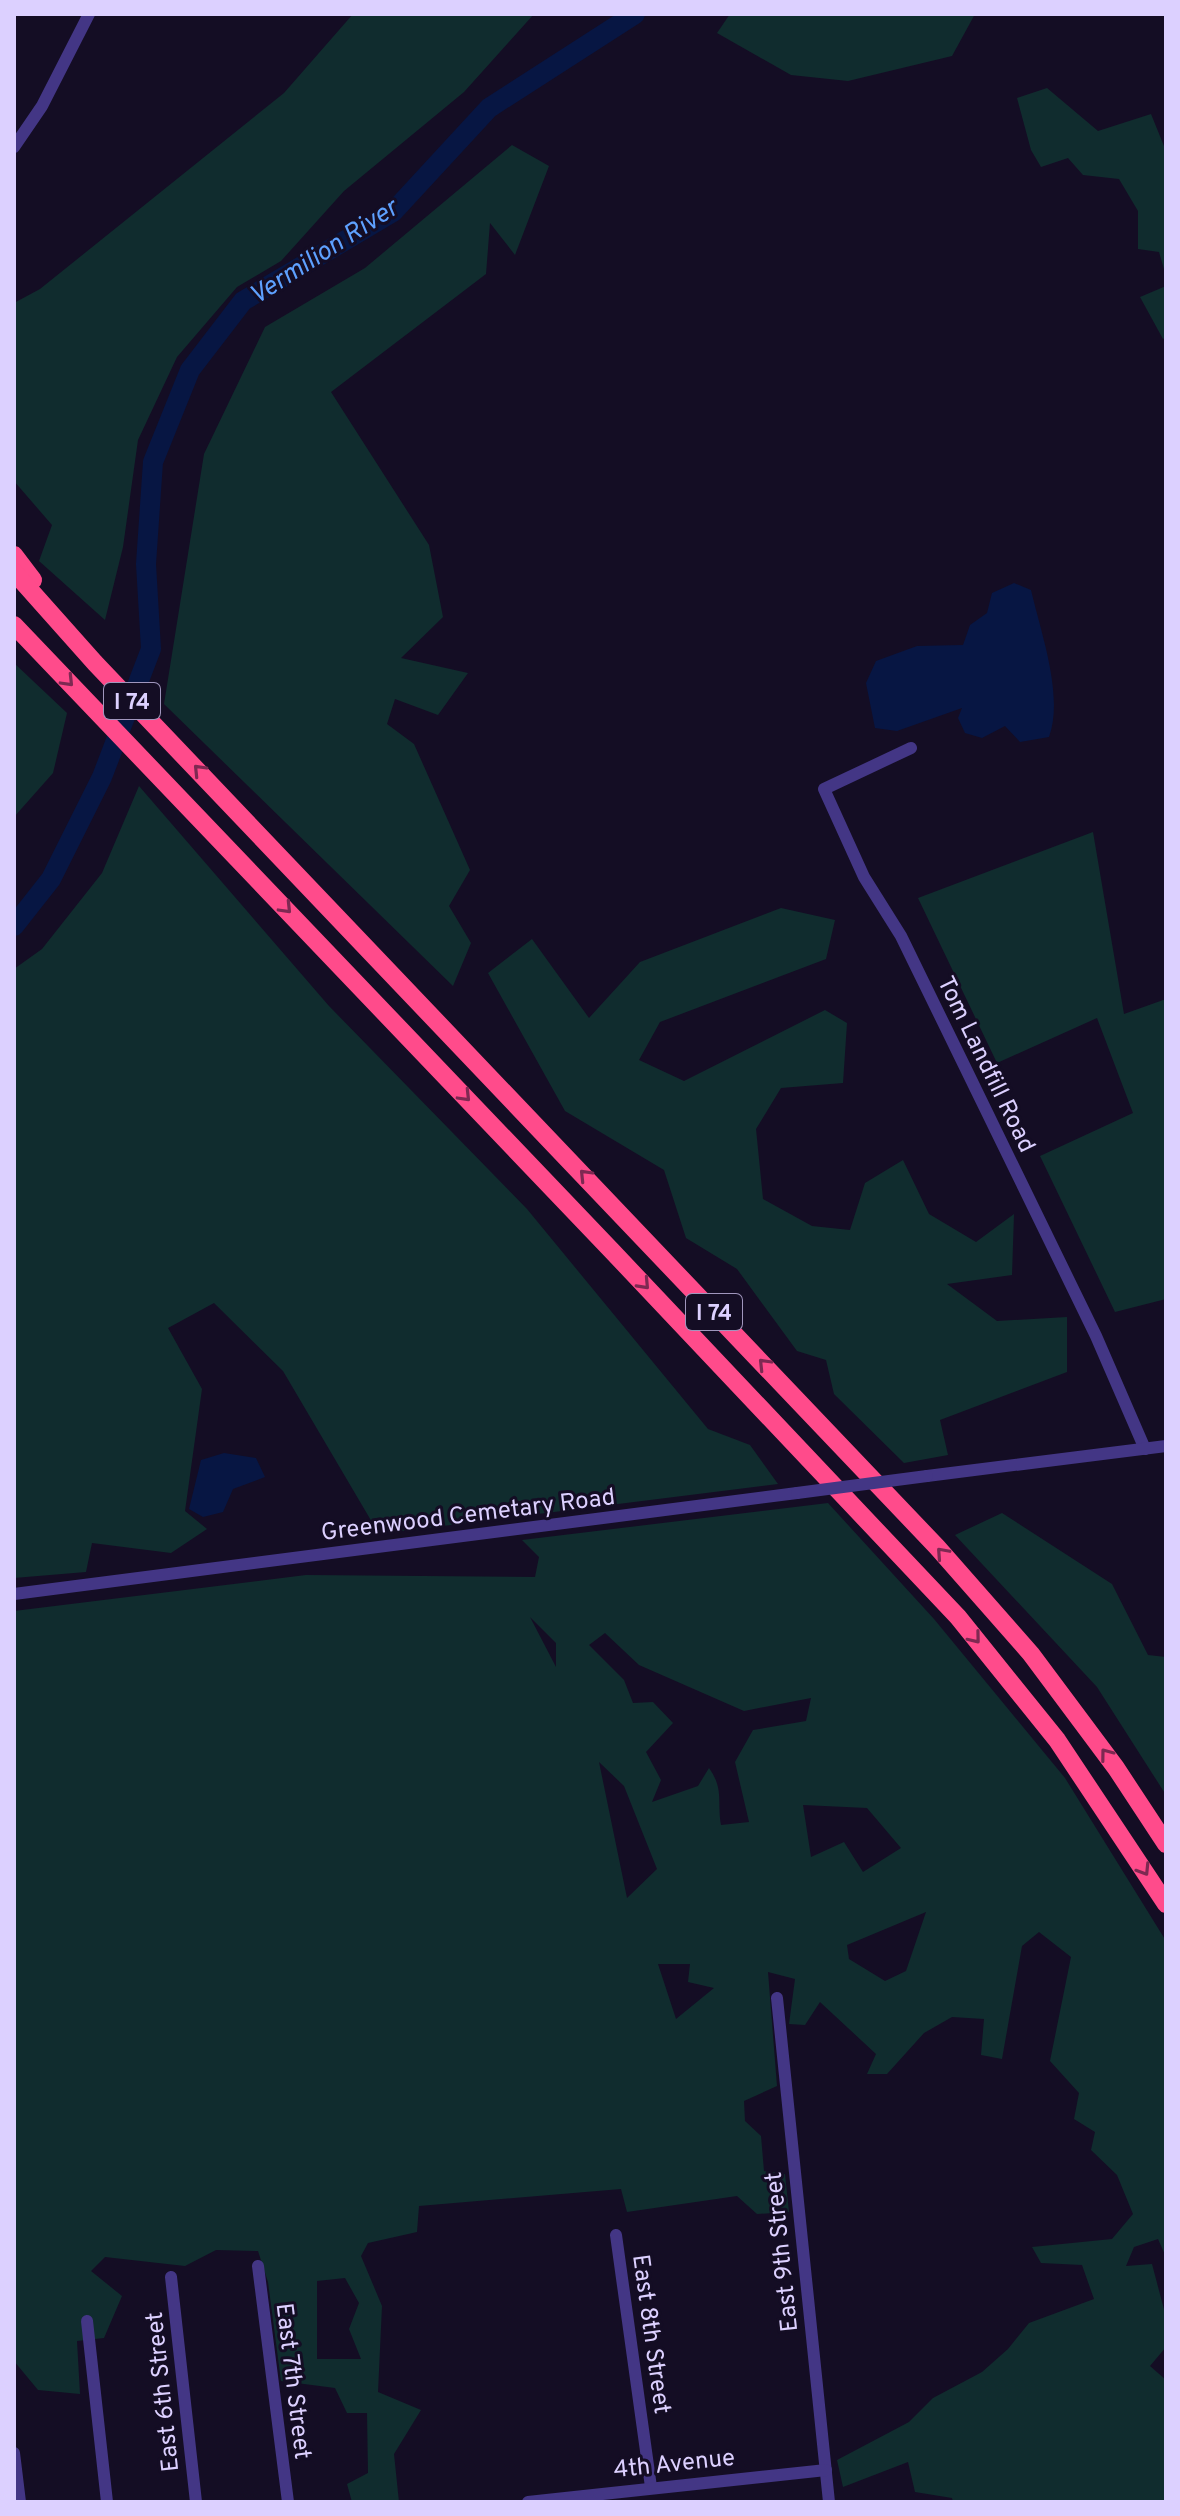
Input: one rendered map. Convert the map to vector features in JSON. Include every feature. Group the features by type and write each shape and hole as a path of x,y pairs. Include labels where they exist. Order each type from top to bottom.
{"highway":[{"name":"I 74","path":"16,563 95,663 937,1547 1031,1654 1116,1768 1166,1844"},
{"name":"I 74","path":"14,625 958,1617 1057,1740 1166,1904"}],"street":[{"path":"14,147 42,106 89,14"},
{"name":"Tom Landfill Road","path":"911,748 824,789 864,877 901,936 1096,1336 1145,1449"},
{"name":"Greenwood Cemetary Road","path":"14,1594 1166,1446"},
{"name":"East 9th Street","path":"777,1998 829,2502"},
{"name":"East 8th Street","path":"616,2235 651,2487"},
{"name":"East 7th Street","path":"258,2266 288,2502"},
{"name":"East 6th Street","path":"171,2277 196,2502"},
{"path":"87,2321 107,2502"},
{"path":"14,2453 20,2502"},
{"name":"4th Avenue","path":"528,2502 826,2470"}],"green space":[{"path":"353,14 534,14 464,92 344,191 281,261 237,287 177,357 138,440 123,547 105,620 39,561 52,525 14,481 14,303 40,289 284,93"},
{"path":"730,14 975,14 952,56 848,81 791,75 717,33"},
{"path":"1047,88 1098,131 1151,114 1166,151 1166,276 1159,252 1138,249 1138,211 1119,179 1083,175 1068,158 1041,167 1031,150 1017,98"},
{"path":"512,145 549,166 515,255 490,223 486,274 331,392 429,545 443,617 401,658 468,673 438,715 395,699 387,724 414,744 470,870 449,906 471,943 453,986 164,704 204,454 265,327 365,268"},
{"path":"1166,286 1166,337 1163,339 1140,297"},
{"path":"14,663 67,713 53,773 14,817"},
{"path":"139,786 329,1006 527,1209 708,1429 750,1445 778,1484 379,1534 283,1371 214,1303 168,1328 202,1389 185,1511 207,1529 171,1553 92,1543 86,1572 14,1578 14,969 42,949 102,873"},
{"path":"1093,832 1124,1014 1166,999 1166,1299 1115,1312 1040,1156 1133,1113 1097,1018 997,1063 918,898"},
{"path":"781,908 835,920 826,959 660,1022 639,1060 684,1081 825,1010 847,1023 843,1083 781,1088 756,1129 763,1199 812,1226 850,1230 865,1183 903,1160 929,1214 976,1242 1014,1214 1012,1275 947,1284 997,1321 1067,1317 1067,1372 940,1420 948,1455 904,1463 834,1394 826,1360 797,1351 737,1269 686,1238 664,1170 565,1111 488,973 532,939 589,1018 640,962"},
{"path":"828,1503 934,1619 1065,1778 1166,1941 1166,2257 1158,2239 1134,2247 1126,2266 1152,2264 1166,2317 1166,2347 1150,2366 1166,2380 1166,2502 953,2502 952,2498 915,2492 908,2462 843,2487 837,2460 909,2422 933,2398 982,2372 1008,2349 1029,2323 1094,2299 1082,2265 1041,2263 1032,2247 1112,2239 1133,2214 1117,2175 1091,2150 1095,2132 1074,2119 1079,2093 1050,2061 1071,1957 1039,1932 1022,1946 1002,2059 981,2055 984,2019 952,2017 924,2033 887,2074 867,2074 876,2054 820,2002 805,2025 789,2024 795,1979 768,1972 777,2086 744,2101 745,2121 761,2136 764,2171 785,2174 789,2212 757,2214 737,2196 627,2212 621,2189 419,2206 417,2232 368,2243 361,2256 382,2306 378,2392 421,2410 394,2454 399,2502 352,2502 347,2484 368,2473 367,2413 347,2413 335,2388 281,2381 268,2282 258,2251 216,2250 185,2266 105,2257 91,2271 122,2296 104,2338 77,2341 80,2394 38,2390 14,2361 14,1611 306,1575 535,1577 539,1557 522,1540","holes":["530,1617 556,1643 556,1667","605,1633 639,1665 744,1711 811,1698 806,1721 753,1730 735,1762 749,1822 721,1825 718,1789 709,1768 698,1786 652,1802 661,1780 646,1752 673,1723 653,1702 633,1703 624,1680 589,1645","599,1762 624,1786 657,1869 627,1898","803,1805 867,1808 901,1848 863,1872 844,1842 811,1857","926,1912 906,1971 885,1981 849,1959 847,1945","658,1964 690,1964 688,1982 714,1988 676,2019","345,2278 359,2303 349,2329 361,2359 317,2359 317,2281"]},
{"path":"1002,1513 1112,1584 1148,1655 1166,1657 1166,1795 1097,1687 955,1535"}],"water":[{"path":"1014,583 1031,590 1045,645 1054,703 1049,737 1020,742 1005,726 982,738 965,733 958,718 962,708 897,731 875,728 866,683 876,661 917,646 963,645 970,625 987,613 992,593"},
{"path":"224,1453 256,1458 265,1477 233,1489 223,1512 203,1517 189,1509 201,1460"}],"waterway":[{"name":"Vermilion River","path":"14,926 51,879 102,777 151,649 146,564 153,462 190,370 243,301 393,212 489,108 635,14"}]}
